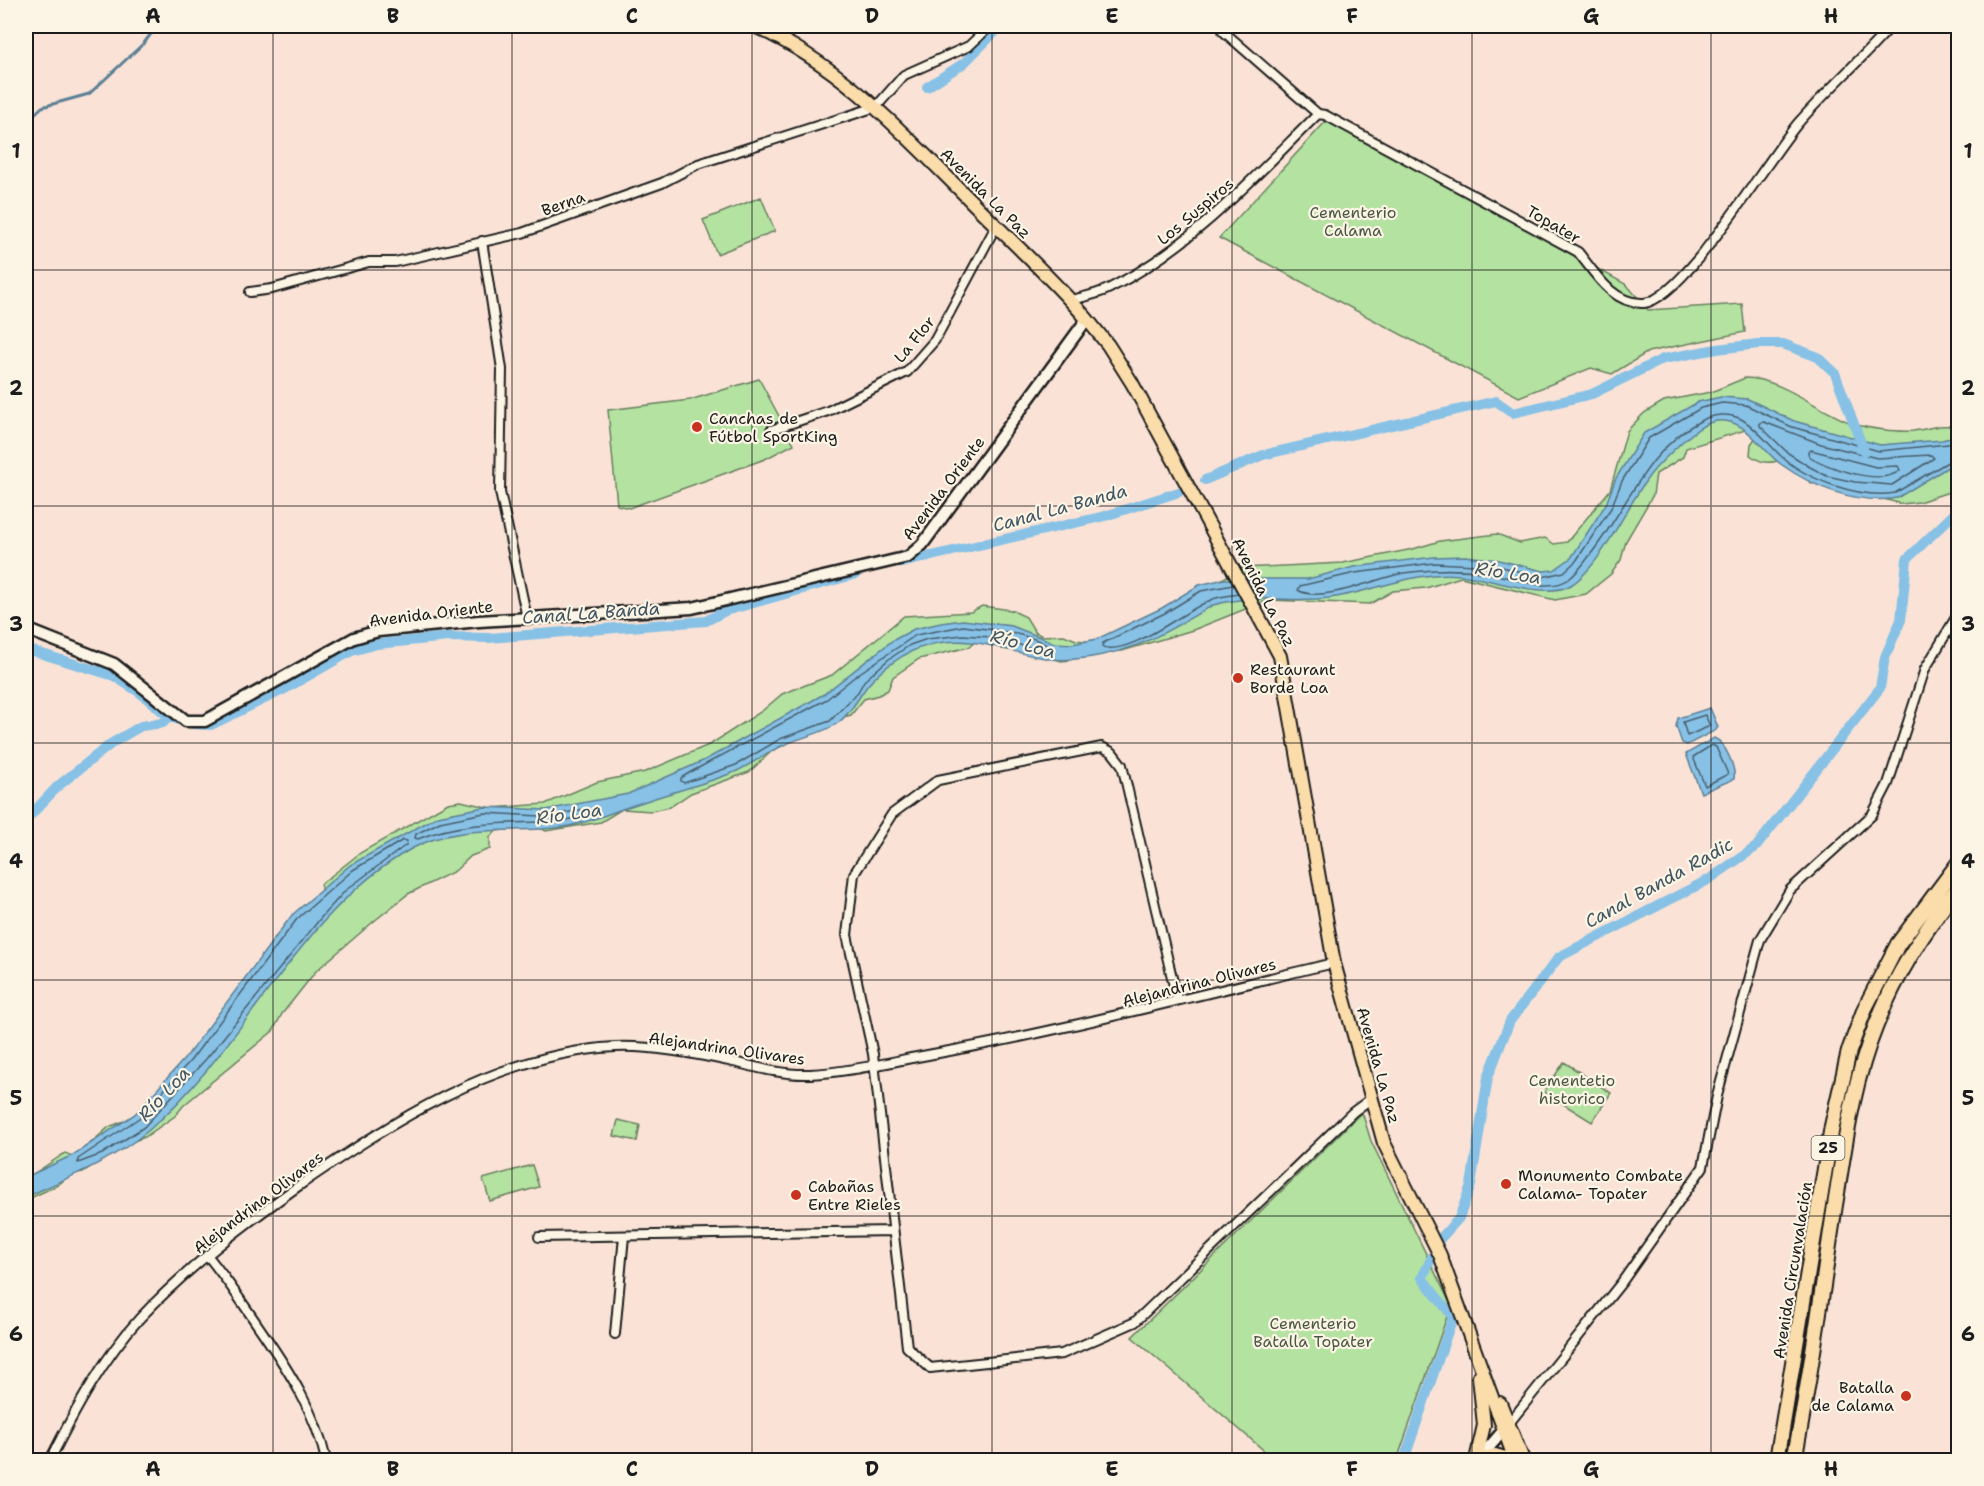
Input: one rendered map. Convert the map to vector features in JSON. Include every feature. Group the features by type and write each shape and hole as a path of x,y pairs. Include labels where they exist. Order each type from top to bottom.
{"highway":[{"name":"Avenida Circunvalación","path":"1777,1461 1830,1137 1849,1051 1865,1008 1898,944 1959,864"},
{"name":"Avenida Circunvalación","path":"1795,1458 1847,1128 1863,1062 1874,1029 1903,967 1922,936 1959,888"}],"main road":[{"name":"Avenida La Paz","path":"754,26 779,36 824,66 876,107 1071,300 1108,345 1132,383 1221,544 1280,656 1334,963 1384,1143 1440,1255 1482,1368 1523,1461"},
{"path":"1477,1355 1484,1425 1478,1460 1495,1455 1514,1461"},
{"name":"Avenida La Paz","path":"1507,1426 1514,1461"}],"street":[{"path":"876,107 904,75 969,46 990,26"},
{"name":"Topater","path":"1223,32 1318,114 1325,115 1578,252 1598,279 1613,292 1628,301 1644,303 1660,297 1678,279 1744,201 1798,123 1891,26"},
{"name":"Berna","path":"250,292 272,289 369,262 395,262 522,233 662,183 698,164 876,107"},
{"name":"Los Suspiros","path":"1071,300 1109,289 1158,260 1218,213 1318,114"},
{"name":"La Flor","path":"771,430 828,411 907,372 935,340 996,226"},
{"path":"482,241 502,369 500,492 527,618"},
{"name":"Avenida Oriente","path":"26,629 114,664 186,721 205,721 354,638 378,631 527,618 692,608 908,557 922,545 1087,319"},
{"path":"1478,1460 1622,1282 1703,1167 1717,1096 1761,940 1790,890 1872,815 1888,784 1925,669 1959,614"},
{"path":"1177,999 1122,765 1118,757 1102,747 938,780 892,814 854,874 847,935 874,1065 907,1347 930,1368 1062,1354 1136,1322 1353,1112 1372,1098"},
{"name":"Alejandrina Olivares","path":"50,1461 106,1363 138,1319 207,1255 247,1222 364,1140 452,1091 536,1059 617,1047 700,1055 780,1073 811,1074 874,1065 1077,1026 1177,999 1334,963"},
{"path":"539,1237 893,1231"},
{"path":"615,1334 624,1236"},
{"path":"207,1255 227,1280 306,1400 320,1434 326,1461"}],"green space":[{"name":"Cementerio Calama","path":"1328,119 1627,285 1648,310 1742,304 1745,332 1648,352 1612,374 1591,368 1519,397 1219,238"},
{"path":"761,197 775,231 717,254 703,220"},
{"path":"1745,378 1759,379 1787,389 1841,419 1860,426 1907,431 1941,426 1958,427 1958,489 1919,502 1902,504 1821,482 1812,484 1784,459 1766,462 1750,455 1751,444 1761,430 1755,427 1686,448 1683,457 1656,474 1653,495 1626,541 1621,560 1611,574 1586,594 1555,600 1461,577 1426,588 1393,591 1370,604 1268,600 1193,630 1122,651 1082,653 1071,660 1061,661 1016,644 1009,650 1002,649 993,640 977,640 969,647 919,659 893,677 888,690 864,699 851,715 836,719 772,751 749,772 691,793 670,807 651,811 622,809 601,822 546,831 536,826 496,831 490,837 490,849 471,856 455,871 408,894 316,971 282,1014 273,1031 184,1105 175,1116 145,1137 123,1145 83,1172 71,1174 58,1185 26,1200 26,1179 65,1153 75,1157 109,1127 129,1119 194,1067 275,937 284,932 321,895 321,884 360,853 448,803 461,801 491,808 545,804 597,782 645,772 711,744 762,711 782,694 832,675 904,616 971,612 982,606 1011,610 1026,617 1035,632 1042,636 1064,635 1076,640 1110,644 1241,568 1343,563 1413,549 1440,541 1497,534 1520,543 1545,538 1554,544 1567,542 1610,490 1627,431 1644,413 1664,401 1711,392"},
{"name":"Canchas de Fútbol SportKing","path":"759,379 794,444 765,459 629,508 617,505 608,410 690,400"},
{"name":"Cementetio historico","path":"1564,1062 1611,1093 1592,1122 1544,1092"},
{"name":"Cementerio Batalla Topater","path":"1362,1112 1371,1141 1451,1305 1397,1460 1275,1460 1132,1337"},
{"path":"618,1120 640,1125 637,1141 614,1136"},
{"path":"532,1165 539,1187 490,1201 483,1179"}],"water":[{"name":"Río Loa","path":"1721,397 1748,399 1794,421 1880,445 1942,440 1958,436 1958,461 1897,498 1867,499 1836,492 1807,480 1774,459 1744,429 1727,421 1717,421 1694,432 1658,466 1645,482 1592,566 1571,585 1560,589 1517,587 1472,577 1443,574 1411,578 1330,598 1228,601 1213,605 1142,643 1127,649 1087,658 1050,659 974,642 959,641 918,648 894,661 880,673 838,723 826,730 792,741 725,776 573,825 544,829 467,832 429,841 411,849 372,876 336,908 304,944 215,1060 183,1097 149,1130 106,1159 26,1197 26,1177 73,1155 135,1114 186,1057 292,915 350,865 438,816 484,807 546,810 628,794 705,760 824,694 892,641 914,629 941,623 963,620 1012,626 1055,643 1072,644 1097,639 1162,608 1199,585 1224,579 1308,579 1354,567 1434,557 1465,556 1499,560 1543,571 1554,570 1571,558 1606,504 1616,478 1644,433 1698,402"},
{"path":"1710,708 1718,727 1716,730 1687,745 1682,743 1676,726 1678,718"},
{"path":"1714,738 1729,756 1734,779 1701,793 1686,754"}],"waterway":[{"path":"26,122 42,107 89,94 144,43 157,26"},
{"path":"927,87 964,63 1001,26"},
{"path":"1205,480 1263,455 1496,401 1513,413 1592,394 1663,359 1758,344 1783,344 1818,357 1835,373 1864,451"},
{"name":"Canal La Banda","path":"901,563 1105,516 1179,492"},
{"name":"Canal Banda Radic","path":"1441,1238 1459,1218 1471,1185 1488,1077 1510,1021 1559,957 1708,880 1756,847 1880,688 1885,657 1901,620 1907,559 1958,510"},
{"name":"Canal La Banda","path":"26,649 114,676 139,692 169,717 193,724 211,725 285,689 352,651 377,644 449,637 489,638 706,621 725,611 856,574"},
{"path":"26,820 58,786 112,743 141,726 163,723 169,717"},
{"name":"Canal Banda Radic","path":"1404,1460 1453,1317 1422,1278 1432,1257"}],"place":[{"name":"Canchas de Fútbol SportKing","path":"697,427"},
{"name":"Restaurant Borde Loa","path":"1238,678"},
{"name":"Monumento Combate Calama- Topater","path":"1506,1184"},
{"name":"Cabañas Entre Rieles","path":"796,1195"},
{"name":"Batalla de Calama","path":"1906,1396"}]}
